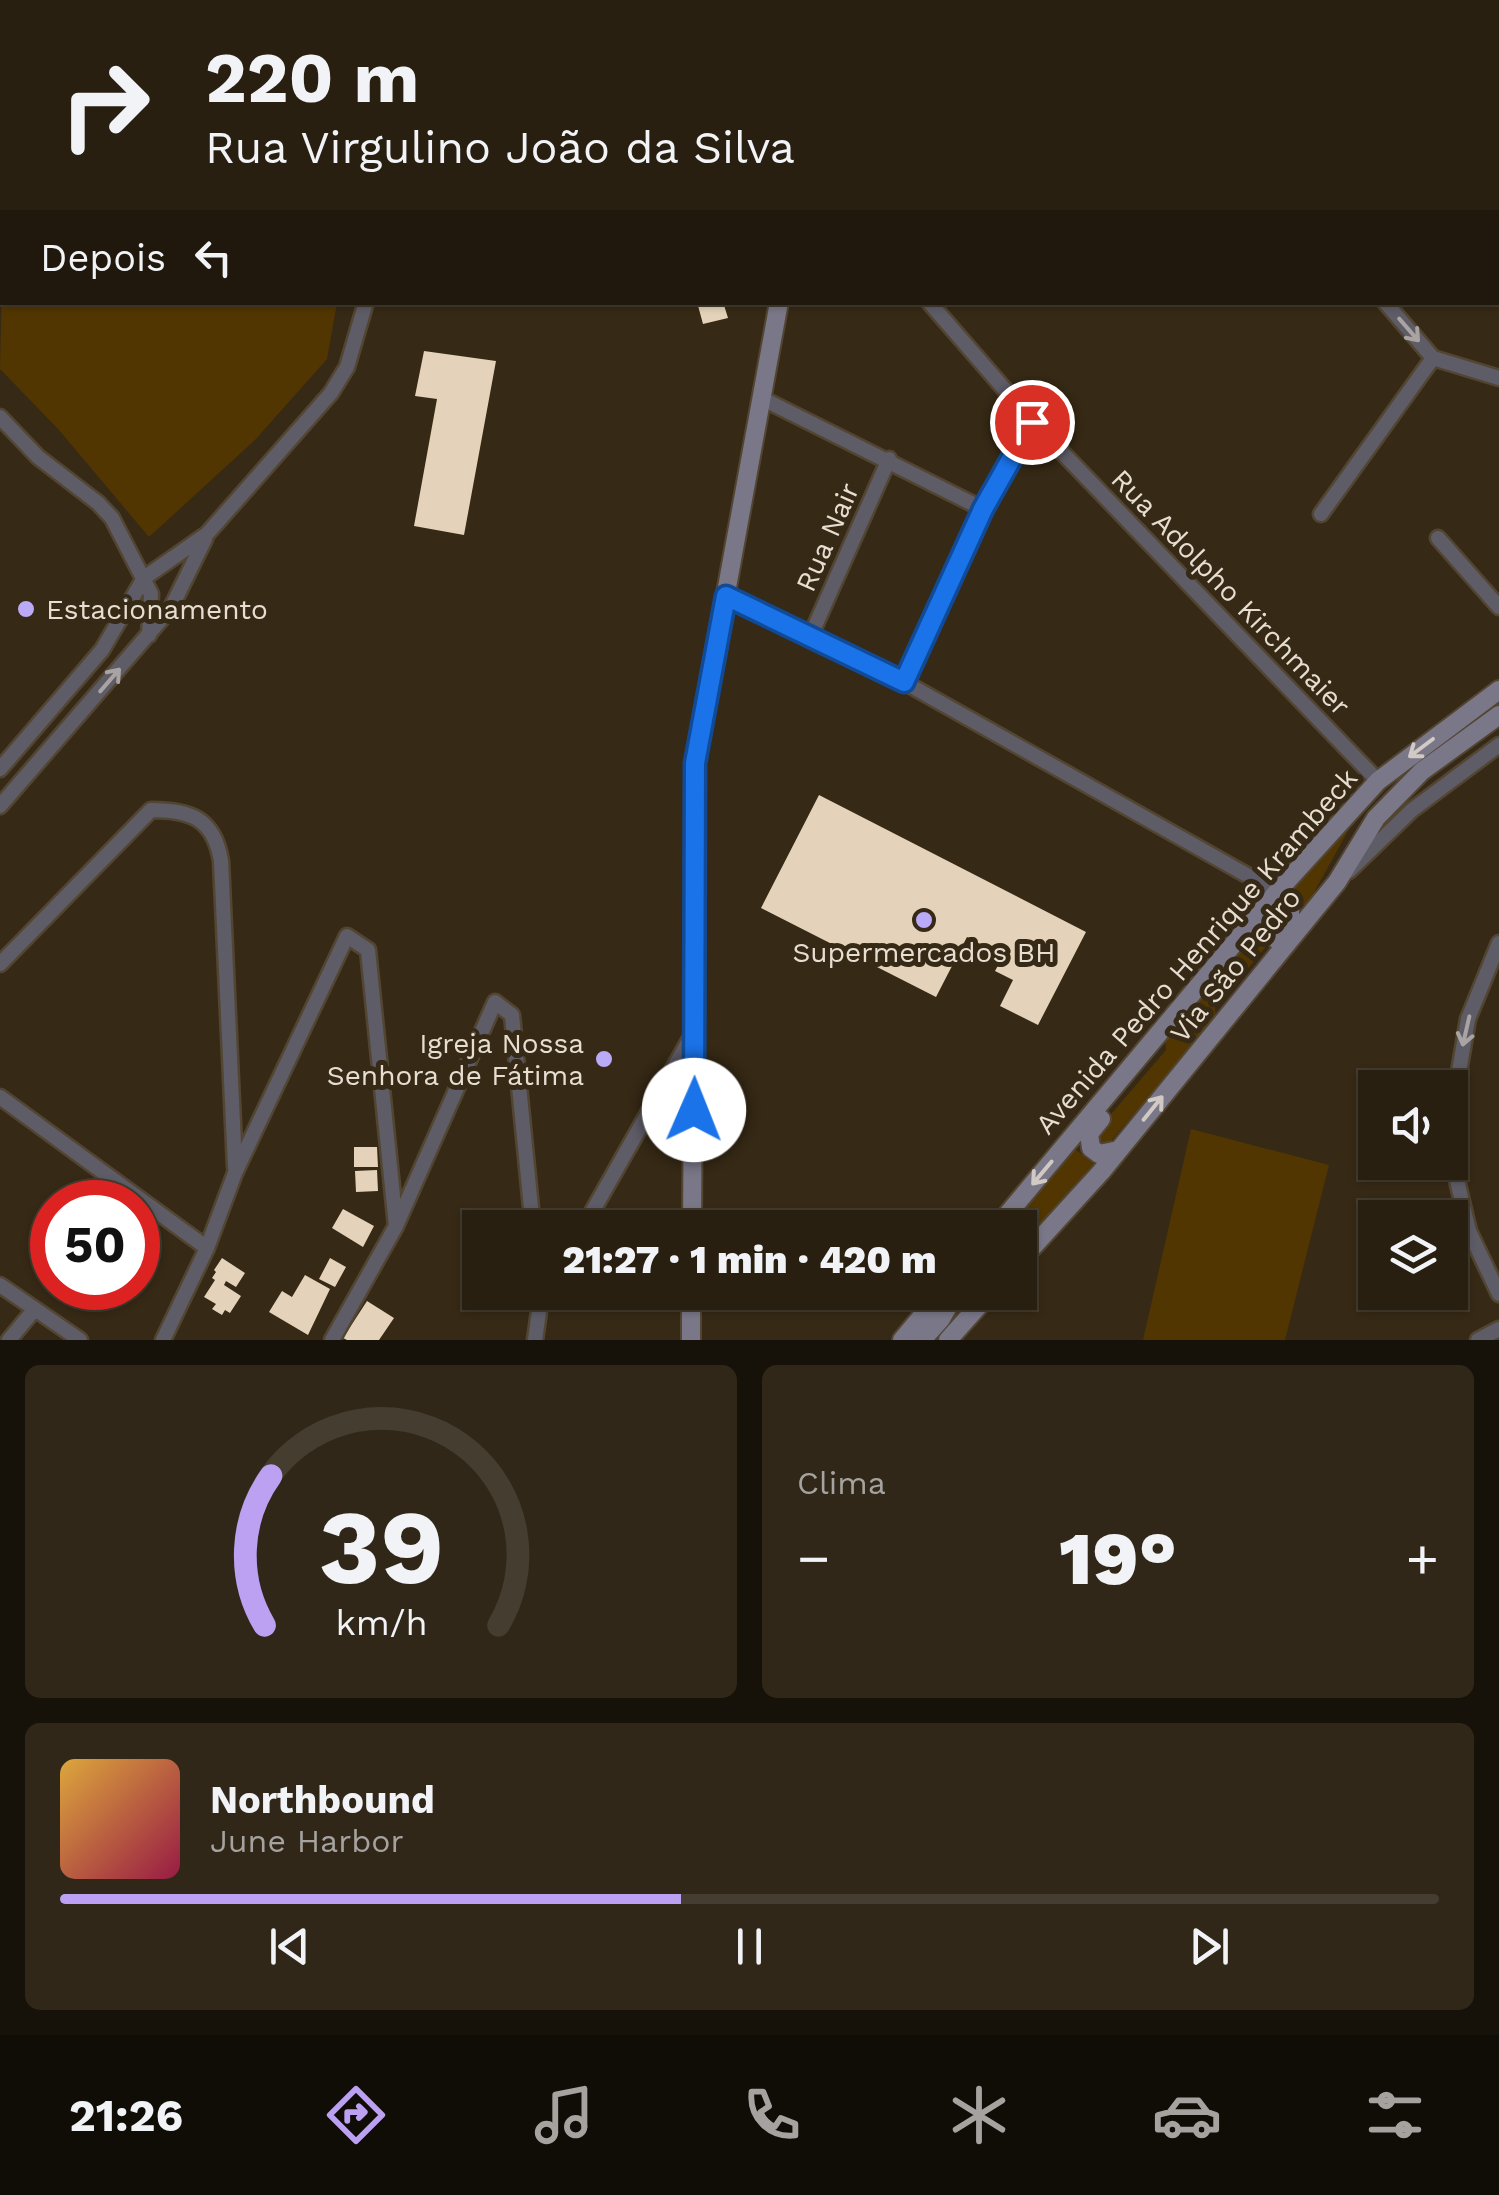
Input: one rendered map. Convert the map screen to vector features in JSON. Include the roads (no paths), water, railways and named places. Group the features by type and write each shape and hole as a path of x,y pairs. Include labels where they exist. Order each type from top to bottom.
{"main road":[{"path":"692,1210 695,763 778,305"},
{"name":"Avenida Pedro Henrique Krambeck","path":"1011,1210 1277,892 1378,781 1499,690"},
{"name":"Via São Pedro","path":"1037,1242 1119,1150 1338,882 1376,818 1422,771 1499,715"},
{"path":"1224,1022 1223,1008 1291,922 1292,908 1277,892"},
{"path":"1119,1150 1099,1154 1091,1148 1090,1134 1157,1048 1155,1038"},
{"path":"690,1340 691,1310"},
{"path":"902,1340 927,1310"},
{"path":"922,1340 946,1310"},
{"path":"955,1336 976,1310"}],"street":[{"path":"0,768 102,650 144,578 178,558 207,534 339,381 347,367 365,305"},
{"name":"Rua Adolpho Kirchmaier","path":"932,305 1032,422 1378,781"},
{"path":"1387,305 1433,358 1499,378"},
{"path":"1321,514 1433,358"},
{"path":"761,398 983,509"},
{"path":"0,417 38,457 112,518 151,594 149,635"},
{"path":"904,682 983,509 1032,422"},
{"name":"Rua Nair","path":"812,635 889,459"},
{"path":"0,806 182,592 207,534"},
{"path":"1438,538 1499,607"},
{"path":"726,596 904,682 1277,892"},
{"path":"56,703 74,720"},
{"path":"1338,882 1412,810 1499,744"},
{"path":"0,964 151,810 182,810 211,828 218,843 236,1173"},
{"path":"163,1340 347,936 368,950 396,1226"},
{"path":"1459,1070 1468,1019 1499,943"},
{"path":"332,1340 396,1226 495,1002 512,1014 531,1210"},
{"path":"594,1210 694,1031"},
{"path":"0,1098 208,1248"},
{"path":"1457,1180 1469,1231 1499,1294"},
{"path":"0,1284 30,1307"},
{"path":"8,1340 34,1310 80,1340"},
{"path":"535,1340 540,1310"},
{"path":"1478,1340 1499,1329"}],"place":[{"name":"Estacionamento","path":"26,609"},
{"name":"Supermercados BH","path":"924,920"},
{"name":"Igreja Nossa Senhora de Fátima","path":"604,1059"}]}
